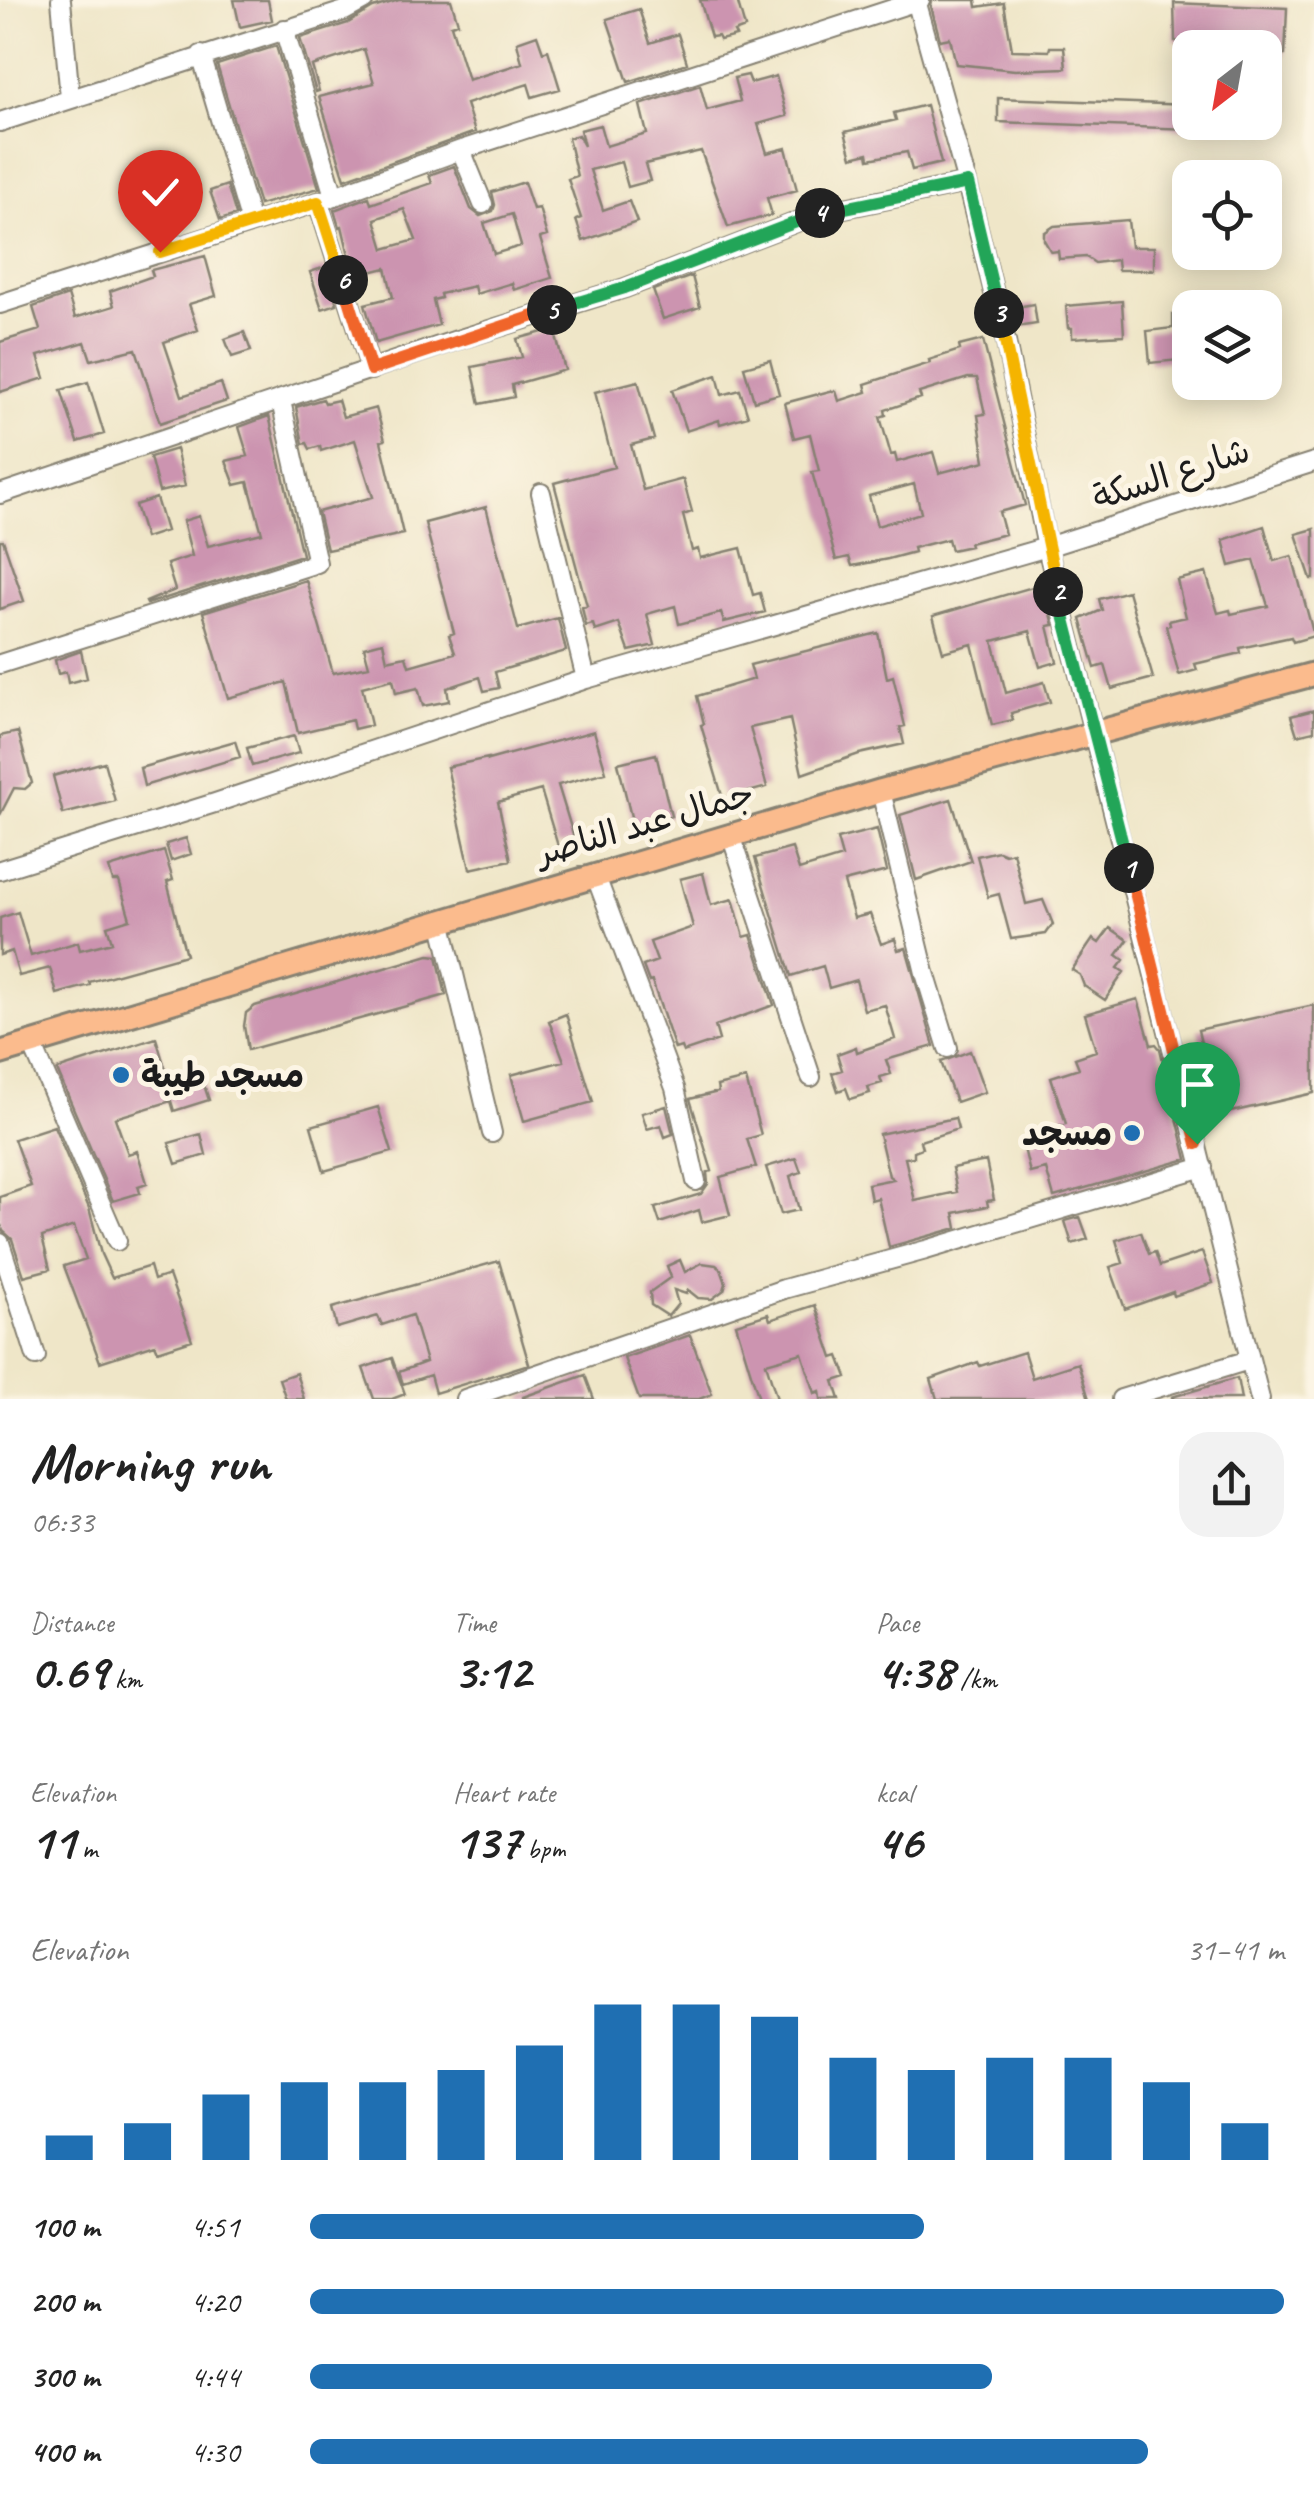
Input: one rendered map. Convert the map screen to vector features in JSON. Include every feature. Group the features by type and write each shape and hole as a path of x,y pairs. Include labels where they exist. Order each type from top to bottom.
{"main road":[{"name":"جمال عبد الناصر","path":"0,1053 731,834 1314,674"}],"street":[{"path":"60,0 70,98"},
{"path":"0,122 344,10 364,0"},
{"path":"0,304 326,200 461,150 918,1 968,183 1006,342 1047,547 1260,1399"},
{"path":"284,30 371,370"},
{"path":"202,55 251,224"},
{"path":"461,150 483,204"},
{"path":"0,494 625,288 820,213 968,183"},
{"path":"0,664 317,563 281,401"},
{"name":"شارع السكة","path":"0,870 586,680 1047,547 1314,462"},
{"path":"541,493 586,680"},
{"path":"881,791 925,972 948,1048"},
{"path":"731,834 812,1077"},
{"path":"595,874 675,1088 696,1182"},
{"path":"441,920 492,1133"},
{"path":"32,1044 117,1241"},
{"path":"465,1399 784,1289 1203,1167"},
{"path":"0,1243 36,1356"},
{"path":"1122,1399 1249,1360"}],"building":[{"path":"234,0 268,0 272,20 240,27"},
{"path":"399,0 451,0 458,23 451,25 468,80 522,63 517,42 537,35 543,52 548,50 560,89 532,97 528,84 466,104 475,132 345,179 319,97 374,83 364,49 312,66 319,91 316,92 300,38 348,23 373,8"},
{"path":"700,0 737,0 745,28 734,32 736,36 720,40 718,36 711,37"},
{"path":"932,0 976,0 977,7 1004,3 1012,50 1049,51 1050,47 1064,47 1066,68 1015,70 956,64 950,38 940,40"},
{"path":"1174,3 1287,8 1285,55 1282,30 1175,30"},
{"path":"639,9 650,43 678,34 687,63 628,82 607,19"},
{"path":"276,46 319,188 259,205 217,65"},
{"path":"748,75 751,83 776,76 787,116 758,124 767,153 786,148 797,190 767,198 772,215 728,227 701,151 645,164 650,181 628,187 621,162 590,170 603,210 629,201 637,222 583,241 576,220 581,218 568,179 577,176 568,138 578,135 584,146 580,130 600,125 606,146 647,134 640,105 700,85 707,110 740,101 734,78"},
{"path":"998,98 1172,104 1172,128 998,122"},
{"path":"926,105 941,163 912,170 907,152 869,159 868,153 852,157 845,132 896,120 894,113"},
{"path":"454,166 471,209 480,216 493,211 492,192 524,182 533,209 539,208 547,236 540,238 552,278 514,290 512,283 476,294 474,286 440,294 441,298 433,300 439,325 376,343 365,304 393,297 386,268 354,276 342,226 339,227 334,210 369,197 371,204 432,183 429,175","holes":["404,209 416,240 384,249 375,219","512,214 521,246 494,254 484,223"]},
{"path":"227,185 236,215 220,220 210,191"},
{"path":"1128,220 1131,247 1154,247 1154,270 1118,270 1117,260 1095,263 1086,257 1059,259 1058,251 1051,252 1044,240 1044,233 1054,226"},
{"path":"205,256 216,296 189,304 198,330 164,342 182,396 221,383 227,401 160,423 136,349 91,360 85,342 38,356 45,378 0,392 0,342 40,330 33,307 68,295 75,318 114,306 110,291 153,276 151,270"},
{"path":"325,267 337,304 322,309 310,272"},
{"path":"692,276 700,307 663,319 653,290"},
{"path":"1122,301 1124,335 1072,338 1066,306"},
{"path":"1034,304 1037,324 1015,327 1011,308"},
{"path":"1172,328 1172,361 1150,363 1147,331"},
{"path":"554,329 565,370 512,385 514,397 480,404 472,367 522,357 517,339"},
{"path":"244,332 251,351 232,357 225,339"},
{"path":"983,340 1025,505 999,512 1005,534 969,543 970,546 951,550 948,539 913,548 914,552 852,566 849,557 836,560 812,472 819,471 810,434 794,438 785,403 830,391 836,391 839,401 867,392 865,384 930,363 929,360 960,350 959,346","holes":["977,378 985,414 978,415 985,461 939,473 933,452 897,462 895,454 891,455 880,417 886,415 885,410 921,398 919,393","914,484 921,513 877,526 869,496"]},
{"path":"770,360 779,394 754,401 744,367"},
{"path":"717,375 722,395 740,390 748,416 686,431 672,390"},
{"path":"638,381 654,439 631,445 643,490 683,479 692,512 683,515 692,551 698,549 700,558 741,548 753,595 760,593 765,612 724,622 721,613 679,624 675,606 647,614 655,645 629,651 619,623 595,631 593,624 586,626 582,607 587,606 554,483 614,467 595,392"},
{"path":"88,382 104,434 78,442 61,390"},
{"path":"323,399 325,403 338,400 343,417 376,408 403,534 327,550 318,512 373,497 355,440 321,451 320,446 310,449 307,443 303,444 296,407"},
{"path":"269,416 302,555 147,604 175,590 167,564 192,556 183,521 199,516 208,546 262,533 248,482 235,485 226,461 248,456 239,427"},
{"path":"176,449 185,486 159,492 150,457"},
{"path":"156,498 166,531 145,538 135,505"},
{"path":"486,507 518,629 558,618 566,651 495,672 499,688 484,691 480,677 447,688 449,701 423,706 418,688 396,693 393,679 362,687 371,725 354,729 352,720 298,733 286,682 228,698 203,612 306,580 333,673 369,666 364,647 383,642 387,660 406,656 409,666 455,653 449,635 454,633 425,523"},
{"path":"1264,526 1274,561 1292,556 1314,636 1240,648 1241,653 1195,664 1197,670 1179,675 1166,626 1169,621 1186,617 1177,580 1206,573 1218,613 1268,606 1254,560 1230,566 1223,540"},
{"path":"1314,529 1314,579 1311,579 1296,534"},
{"path":"0,540 24,601 0,609"},
{"path":"1043,584 1054,625 1048,626 1057,662 1040,667 1030,631 993,641 1006,693 1044,682 1050,702 1011,713 1013,720 992,725 972,644 943,652 933,616"},
{"path":"1128,591 1153,678 1112,689 1105,665 1095,668 1081,619 1102,610 1099,599"},
{"path":"878,633 887,678 893,676 905,726 900,727 904,744 859,754 802,774 790,719 750,728 767,787 723,799 701,725 704,724 697,696 754,679 750,665"},
{"path":"81,651 87,678 68,683 66,672 58,674 55,660"},
{"path":"1314,710 1314,731 1297,735 1291,716"},
{"path":"594,731 606,772 558,785 575,841 558,846 541,790 498,802 511,860 470,869 447,767"},
{"path":"18,732 32,783 25,789 14,788 0,815 0,736"},
{"path":"294,736 299,753 252,766 247,748"},
{"path":"235,741 240,757 144,786 140,768"},
{"path":"656,754 671,816 633,825 618,763"},
{"path":"104,762 115,801 63,814 53,776"},
{"path":"951,799 971,861 916,880 900,815"},
{"path":"877,829 887,871 844,882 854,918 870,914 881,944 895,939 898,950 906,948 934,1046 886,1060 891,1074 880,1077 882,1083 868,1087 870,1093 850,1099 846,1088 838,1091 832,1073 842,1070 837,1054 856,1047 857,1052 895,1039 885,1005 864,1010 856,980 829,988 823,966 791,976 755,858 792,848 799,870 842,857 837,839"},
{"path":"186,838 191,854 171,861 166,844"},
{"path":"164,851 173,880 167,882 186,955 57,994 50,968 19,976 12,951 0,955 0,918 18,912 31,956 78,942 80,950 112,942 107,926 130,919 119,881 113,881 109,868"},
{"path":"1013,852 1026,904 1043,900 1053,924 1046,934 1011,939 999,894 988,897 977,856"},
{"path":"703,873 711,905 733,899 744,937 751,935 774,1005 715,1026 719,1040 683,1052 681,1047 675,1049 652,981 649,982 643,966 657,961 650,942 693,927 680,879"},
{"path":"1110,928 1128,940 1117,955 1124,960 1118,968 1124,972 1105,1000 1084,986 1080,975 1072,970 1093,939 1099,943"},
{"path":"429,955 437,956 446,995 248,1050 246,1013 255,1006"},
{"path":"1138,999 1151,1045 1160,1049 1187,1159 1054,1197 1046,1169 1030,1173 1023,1144 1038,1140 1036,1132 1066,1124 1051,1077 1079,1068 1075,1058 1096,1051 1085,1014"},
{"path":"1314,1005 1314,1093 1218,1115 1198,1030"},
{"path":"566,1014 593,1102 524,1121 511,1075 564,1061 549,1021"},
{"path":"156,1038 169,1080 199,1070 209,1100 174,1111 171,1101 115,1118 128,1154 137,1151 147,1183 138,1186 140,1193 113,1201 57,1070"},
{"path":"970,1051 985,1092 956,1102 941,1062"},
{"path":"746,1079 761,1135 747,1139 756,1167 720,1177 730,1215 702,1222 699,1210 660,1223 655,1208 701,1194 708,1184 707,1172 712,1171 690,1099 718,1092 717,1086"},
{"path":"666,1106 673,1134 665,1137 661,1125 647,1129 642,1113"},
{"path":"378,1107 392,1152 324,1171 311,1126"},
{"path":"955,1118 958,1129 920,1141 922,1148 914,1151 914,1157 905,1158 915,1201 957,1192 952,1168 986,1161 994,1200 987,1201 988,1206 954,1213 957,1228 889,1247 878,1198 871,1200 868,1184 893,1179 879,1134"},
{"path":"54,1126 89,1208 112,1278 150,1266 154,1280 169,1275 192,1340 158,1351 155,1344 100,1362 64,1266 86,1259 74,1226 42,1237 50,1269 24,1276 12,1239 0,1222 0,1197 31,1186 14,1139"},
{"path":"201,1134 206,1155 176,1164 169,1143"},
{"path":"796,1158 801,1172 790,1176 799,1210 781,1214 766,1167"},
{"path":"1080,1217 1088,1239 1072,1244 1065,1221"},
{"path":"1141,1232 1149,1254 1155,1252 1160,1266 1202,1252 1213,1283 1125,1309 1110,1267 1123,1263 1116,1240"},
{"path":"680,1260 685,1272 702,1263 716,1265 726,1283 724,1290 712,1299 698,1298 688,1290 686,1294 674,1290 678,1304 668,1316 651,1305 650,1292 671,1277 667,1266"},
{"path":"499,1261 529,1364 435,1393 430,1375 403,1384 399,1372 426,1362 412,1315 382,1325 378,1316 337,1328 332,1308"},
{"path":"815,1305 833,1358 839,1356 847,1377 834,1381 840,1399 821,1399 820,1391 815,1393 802,1353 766,1363 777,1399 759,1399 736,1324 768,1314 770,1320"},
{"path":"690,1335 712,1394 699,1399 639,1399 624,1358"},
{"path":"1024,1352 1032,1378 1078,1363 1089,1399 937,1399 931,1379 978,1362 980,1366"},
{"path":"392,1358 405,1394 374,1399 363,1368"},
{"path":"296,1373 304,1399 286,1399 279,1379"},
{"path":"585,1375 594,1399 523,1399 523,1397"},
{"path":"1237,1378 1241,1399 1172,1399 1172,1397"}],"place":[{"name":"مسجد طيبة","path":"121,1075"},
{"name":"مسجد","path":"1132,1133"}],"route":[{"path":"160,252 318,202 371,370 625,288 820,213 968,183 1006,342 1047,547 1197,1144"}]}
